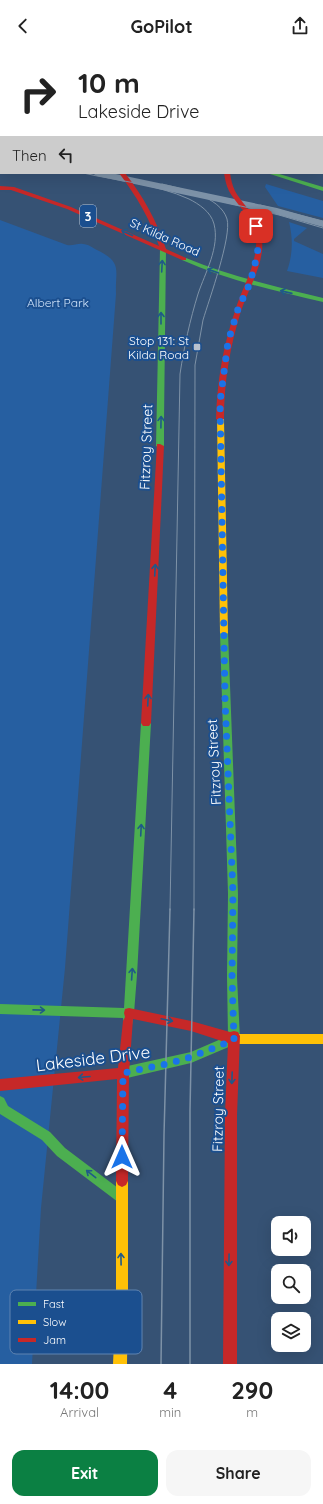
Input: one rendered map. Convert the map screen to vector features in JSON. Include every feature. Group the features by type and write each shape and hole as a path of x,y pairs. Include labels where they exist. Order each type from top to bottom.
{"main road":[{"name":"Fitzroy Street","path":"227,174 231,190 251,215 258,233 257,256 250,283 238,309 228,342 220,402 225,699 233,894 232,977 234,1040 230,1206 230,1364"},
{"path":"273,174 323,189"},
{"name":"Fitzroy Street","path":"122,1290 123,1073 132,975 144,778 160,461 162,371 162,249 157,229 125,176"},
{"name":"St Kilda Road","path":"0,185 69,208 206,269 250,283 323,300"},
{"path":"0,188 12,188"},
{"path":"0,1009 128,1012 191,1026 234,1040 262,1038 323,1039"},
{"name":"Lakeside Drive","path":"0,1085 123,1073 191,1057 234,1040"},
{"path":"0,1102 4,1110 46,1136 61,1152 122,1198"},
{"name":"Fitzroy Street","path":"120,1354 120,1364"}],"lane":[{"path":"106,174 125,176 292,215 323,224"}],"green space":[{"path":"266,184 323,201 323,218 278,206 265,187"},
{"name":"Albert Park","path":"0,220 67,245 89,245 105,255 111,259 116,268 116,294 65,968 41,1208 36,1290 10,1290 10,1354 33,1354 32,1364 0,1364"},
{"path":"289,222 307,228 294,239 294,241 323,254 323,278 287,271 292,246"}],"tram line":[{"path":"88,174 150,186 189,199 201,206 210,216 214,224 215,242 211,260 198,294 185,344 180,374 170,910"},
{"path":"162,184 190,191 209,199 223,211 227,219 228,227 215,284 203,320 195,365 194,910"},
{"path":"211,199 279,215 323,228"},
{"path":"260,205 323,221"},
{"path":"161,1364 164,1135 170,909"},
{"path":"190,1364 190,1111 194,909"}],"traffic: fast":[{"path":"273,174 323,189"},
{"path":"160,446 163,249"},
{"path":"184,259 235,278 323,300"},
{"path":"224,633 233,894 232,977 234,1036"},
{"path":"128,1021 132,975 146,723"},
{"path":"0,1009 129,1013"},
{"path":"123,1073 191,1057 234,1039"},
{"path":"0,1102 4,1110 46,1136 61,1152 122,1198"}],"traffic: slow":[{"path":"220,419 224,633"},
{"path":"234,1039 323,1039"},
{"path":"122,1181 122,1290"},
{"path":"120,1354 120,1364"}],"traffic: jam":[{"path":"123,174 135,190 151,218 163,249"},
{"path":"220,419 220,405 225,364 234,323 252,275 258,257 259,248 258,231 255,224 232,191 229,185 227,174"},
{"path":"0,188 12,188 69,208 184,259"},
{"path":"146,723 160,446"},
{"path":"129,1013 191,1026 234,1039"},
{"path":"122,1181 123,1073 128,1021"},
{"path":"230,1364 231,1115 234,1036"},
{"path":"0,1085 123,1073"}],"place":[{"name":"Stop 131: St Kilda Road","path":"197,347"}],"route":[{"path":"122,1157 123,1073 191,1057 234,1040 232,977 233,894 225,699 220,402 228,342 238,309 250,283 257,256 259,239 256,226"}]}
